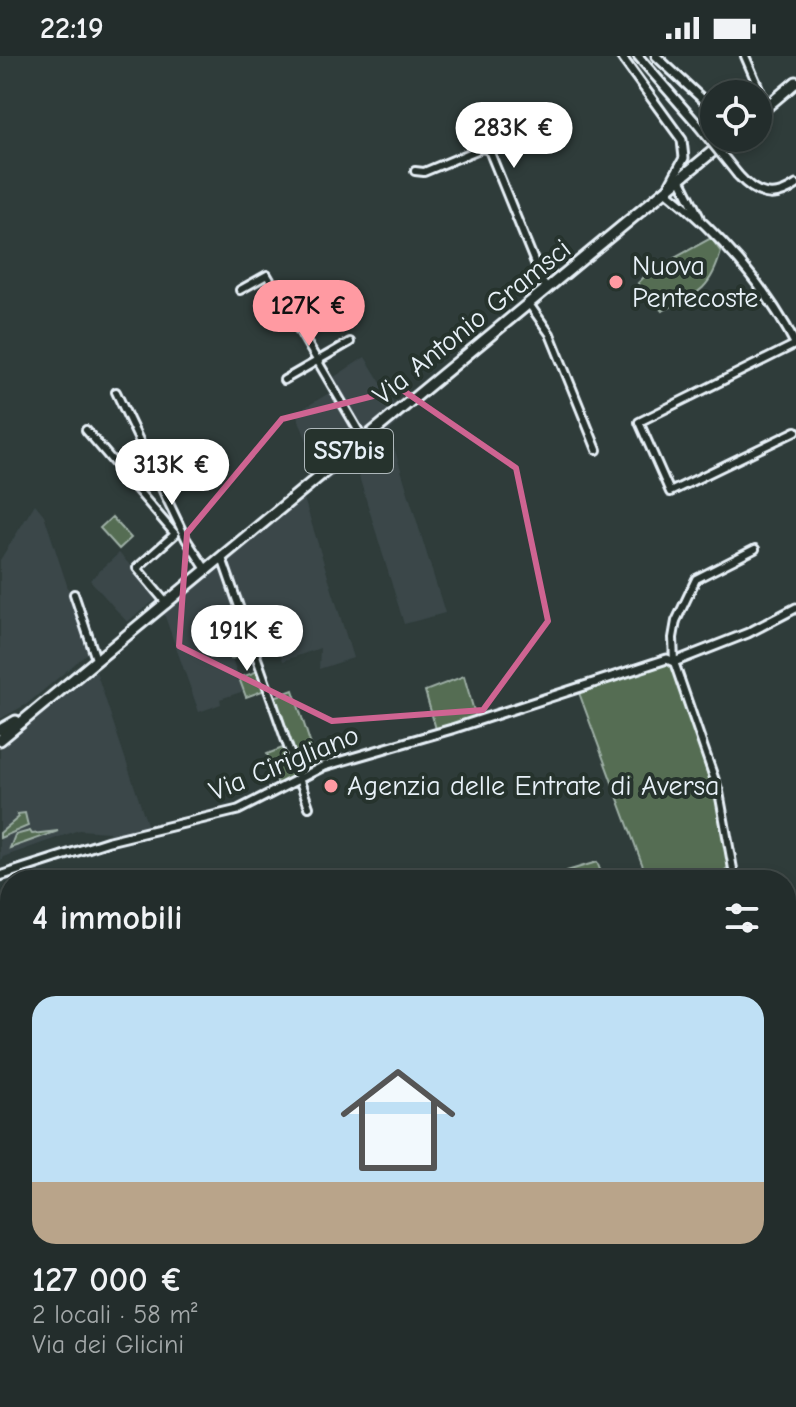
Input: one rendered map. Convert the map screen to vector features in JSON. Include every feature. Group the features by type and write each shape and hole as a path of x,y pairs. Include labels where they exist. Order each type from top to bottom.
{"main road":[{"path":"772,99 796,82"},
{"name":"SS7bis","path":"680,179 712,152"},
{"name":"Via Antonio Gramsci","path":"0,740 680,179"},
{"name":"Via Antonio Gramsci","path":"0,730 32,711"}],"street":[{"path":"621,56 682,140 684,158 666,191 700,219 734,257 780,314 796,345 639,422 670,492 796,431"},
{"path":"638,56 749,187 766,196 784,193 796,185"},
{"path":"656,56 700,97"},
{"path":"745,56 753,80"},
{"path":"415,171 424,172 482,148 489,150 546,290"},
{"path":"680,179 700,219"},
{"path":"240,290 267,275 364,440"},
{"path":"529,304 550,334 597,450"},
{"path":"284,380 350,342"},
{"path":"116,392 186,539 207,571"},
{"path":"86,430 175,534 137,568 167,604"},
{"path":"733,870 719,792 674,662 676,621 696,579 755,549"},
{"path":"222,558 309,807"},
{"path":"74,594 96,659"},
{"name":"Via Cirigliano","path":"19,870 109,841 238,810 324,766 452,729 667,659 674,662 748,633 796,608"}],"highlighted area":[{"path":"401,389 516,468 548,621 483,710 332,721 179,646 187,533 282,419"}],"shaded area":[{"path":"365,357 403,419 389,431 445,613 404,624 354,460 324,484 296,413 339,387 334,377"},
{"path":"302,492 353,658 319,669 320,648 283,661 266,609 239,618 235,608 216,616 244,691 220,699 221,704 199,712 163,611"},
{"path":"35,504 44,515 89,652 27,704 0,719 0,560"},
{"path":"119,553 159,597 127,622 90,580"},
{"path":"96,671 148,827 110,836 109,832 79,830 3,857 0,862 0,749"}],"green space":[{"path":"711,238 721,252 707,283 693,295 662,311 638,283 649,272"},
{"path":"112,517 131,538 119,549 100,528"},
{"path":"235,608 251,651 231,659 216,615"},
{"path":"266,608 275,636 255,642 246,615"},
{"path":"665,662 671,664 719,810 728,867 724,870 644,870 578,690"},
{"path":"258,671 265,690 246,697 239,678"},
{"path":"464,676 476,718 436,729 425,691"},
{"path":"293,690 317,764 301,770 274,697"},
{"path":"285,747 294,775 278,784 267,754"},
{"path":"25,813 28,826 0,838 0,833 19,817 17,814"},
{"path":"30,831 32,834 58,831 10,848 15,835"},
{"path":"597,862 600,870 570,870"}],"place":[{"name":"Nuova Pentecoste","path":"616,282"},
{"name":"Agenzia delle Entrate di Aversa","path":"331,786"}]}
